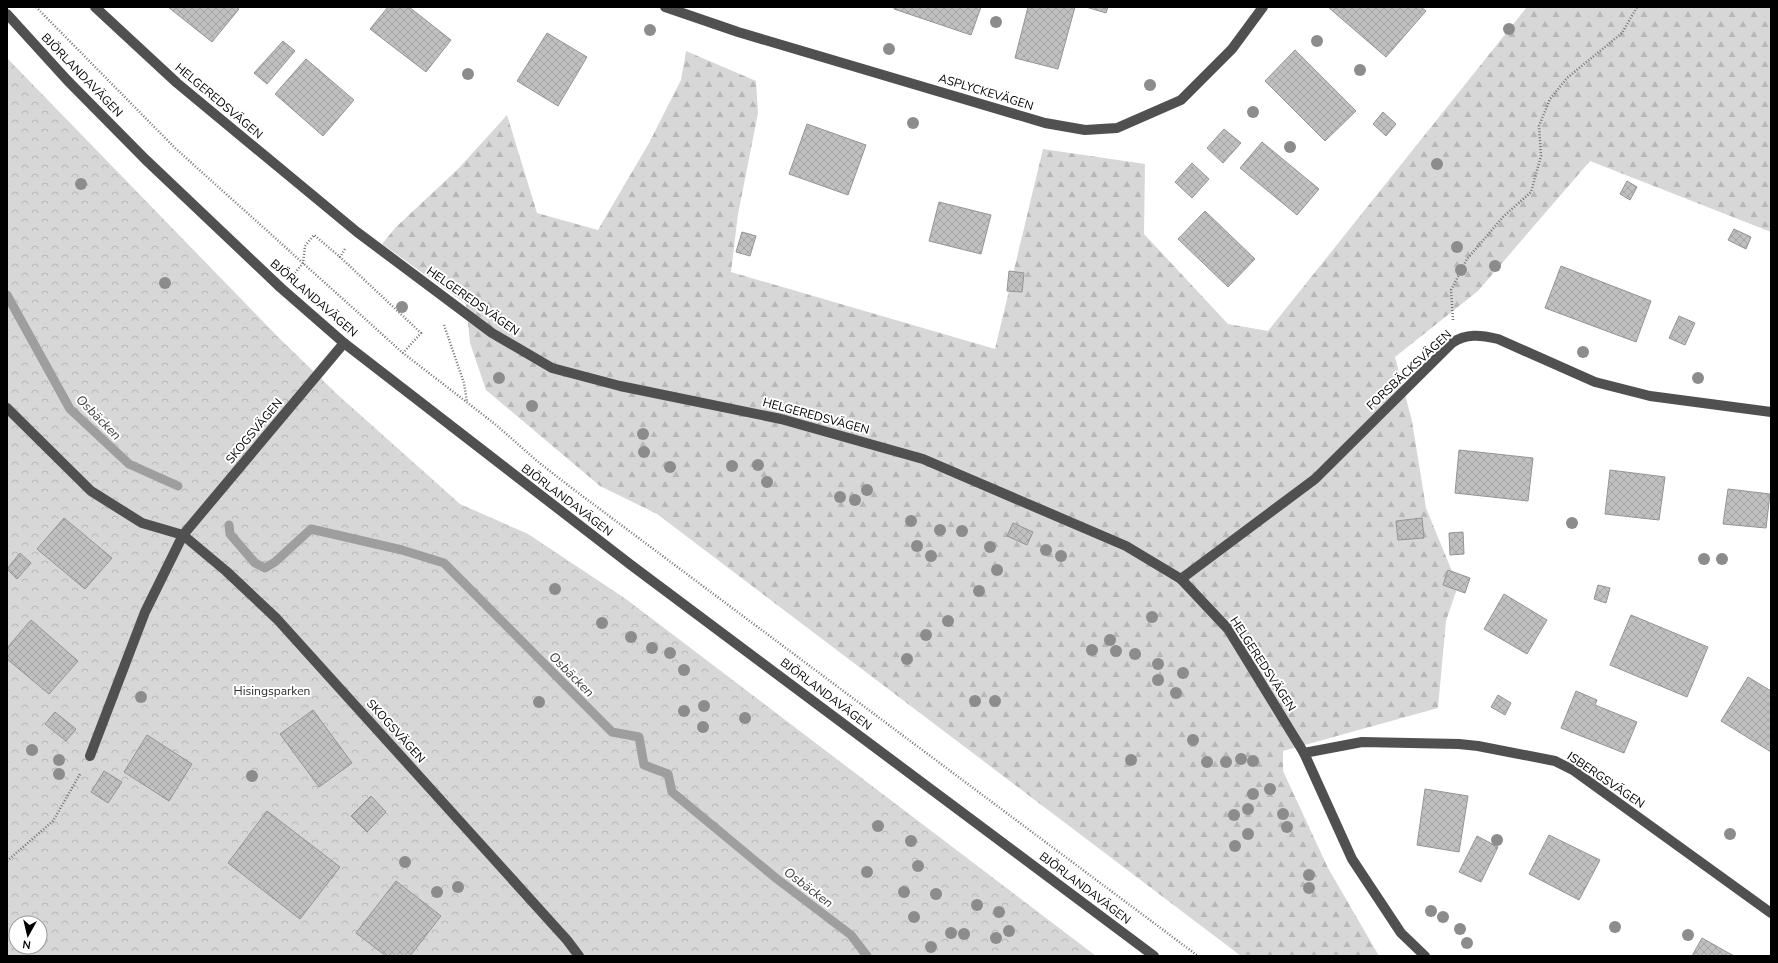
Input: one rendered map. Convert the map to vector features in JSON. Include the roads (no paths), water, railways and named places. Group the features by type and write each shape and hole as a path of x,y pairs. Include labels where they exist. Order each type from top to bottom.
{"street":[{"name":"HELGEREDSVÄGEN","path":"95,7 177,83 357,232 492,333 552,368 620,386 781,419 923,459 1126,546 1181,579 1228,629 1304,753 1352,859 1400,933 1425,956"},
{"name":"ASPLYCKEVÄGEN","path":"665,7 738,32 1045,123 1085,130 1117,128 1181,100 1232,49 1263,7"},
{"name":"BJÖRLANDAVÄGEN","path":"7,14 67,80 145,160 281,288 344,343 631,565 1154,956"},
{"name":"FORSBÄCKSVÄGEN","path":"1181,579 1315,479 1452,343 1460,337 1483,335 1498,339 1595,382 1650,396 1771,412"},
{"name":"SKOGSVÄGEN","path":"90,756 145,612 182,535 344,343"},
{"name":"SKOGSVÄGEN","path":"7,408 91,491 142,523 182,535 226,571 277,619 567,940 579,956"},
{"name":"ISBERGSVÄGEN","path":"1304,753 1362,742 1459,744 1478,746 1555,761 1573,770 1771,913"}],"waterway":[{"name":"Osbäcken","path":"7,295 70,409 129,464 178,486"},
{"name":"Osbäcken","path":"229,525 230,534 255,563 265,568 275,562 311,529 402,550 444,563 612,732 639,737 644,765 668,774 672,792 777,879 851,935 867,956"}],"park label":[{"name":"Hisingsparken","path":"272,691"}]}
